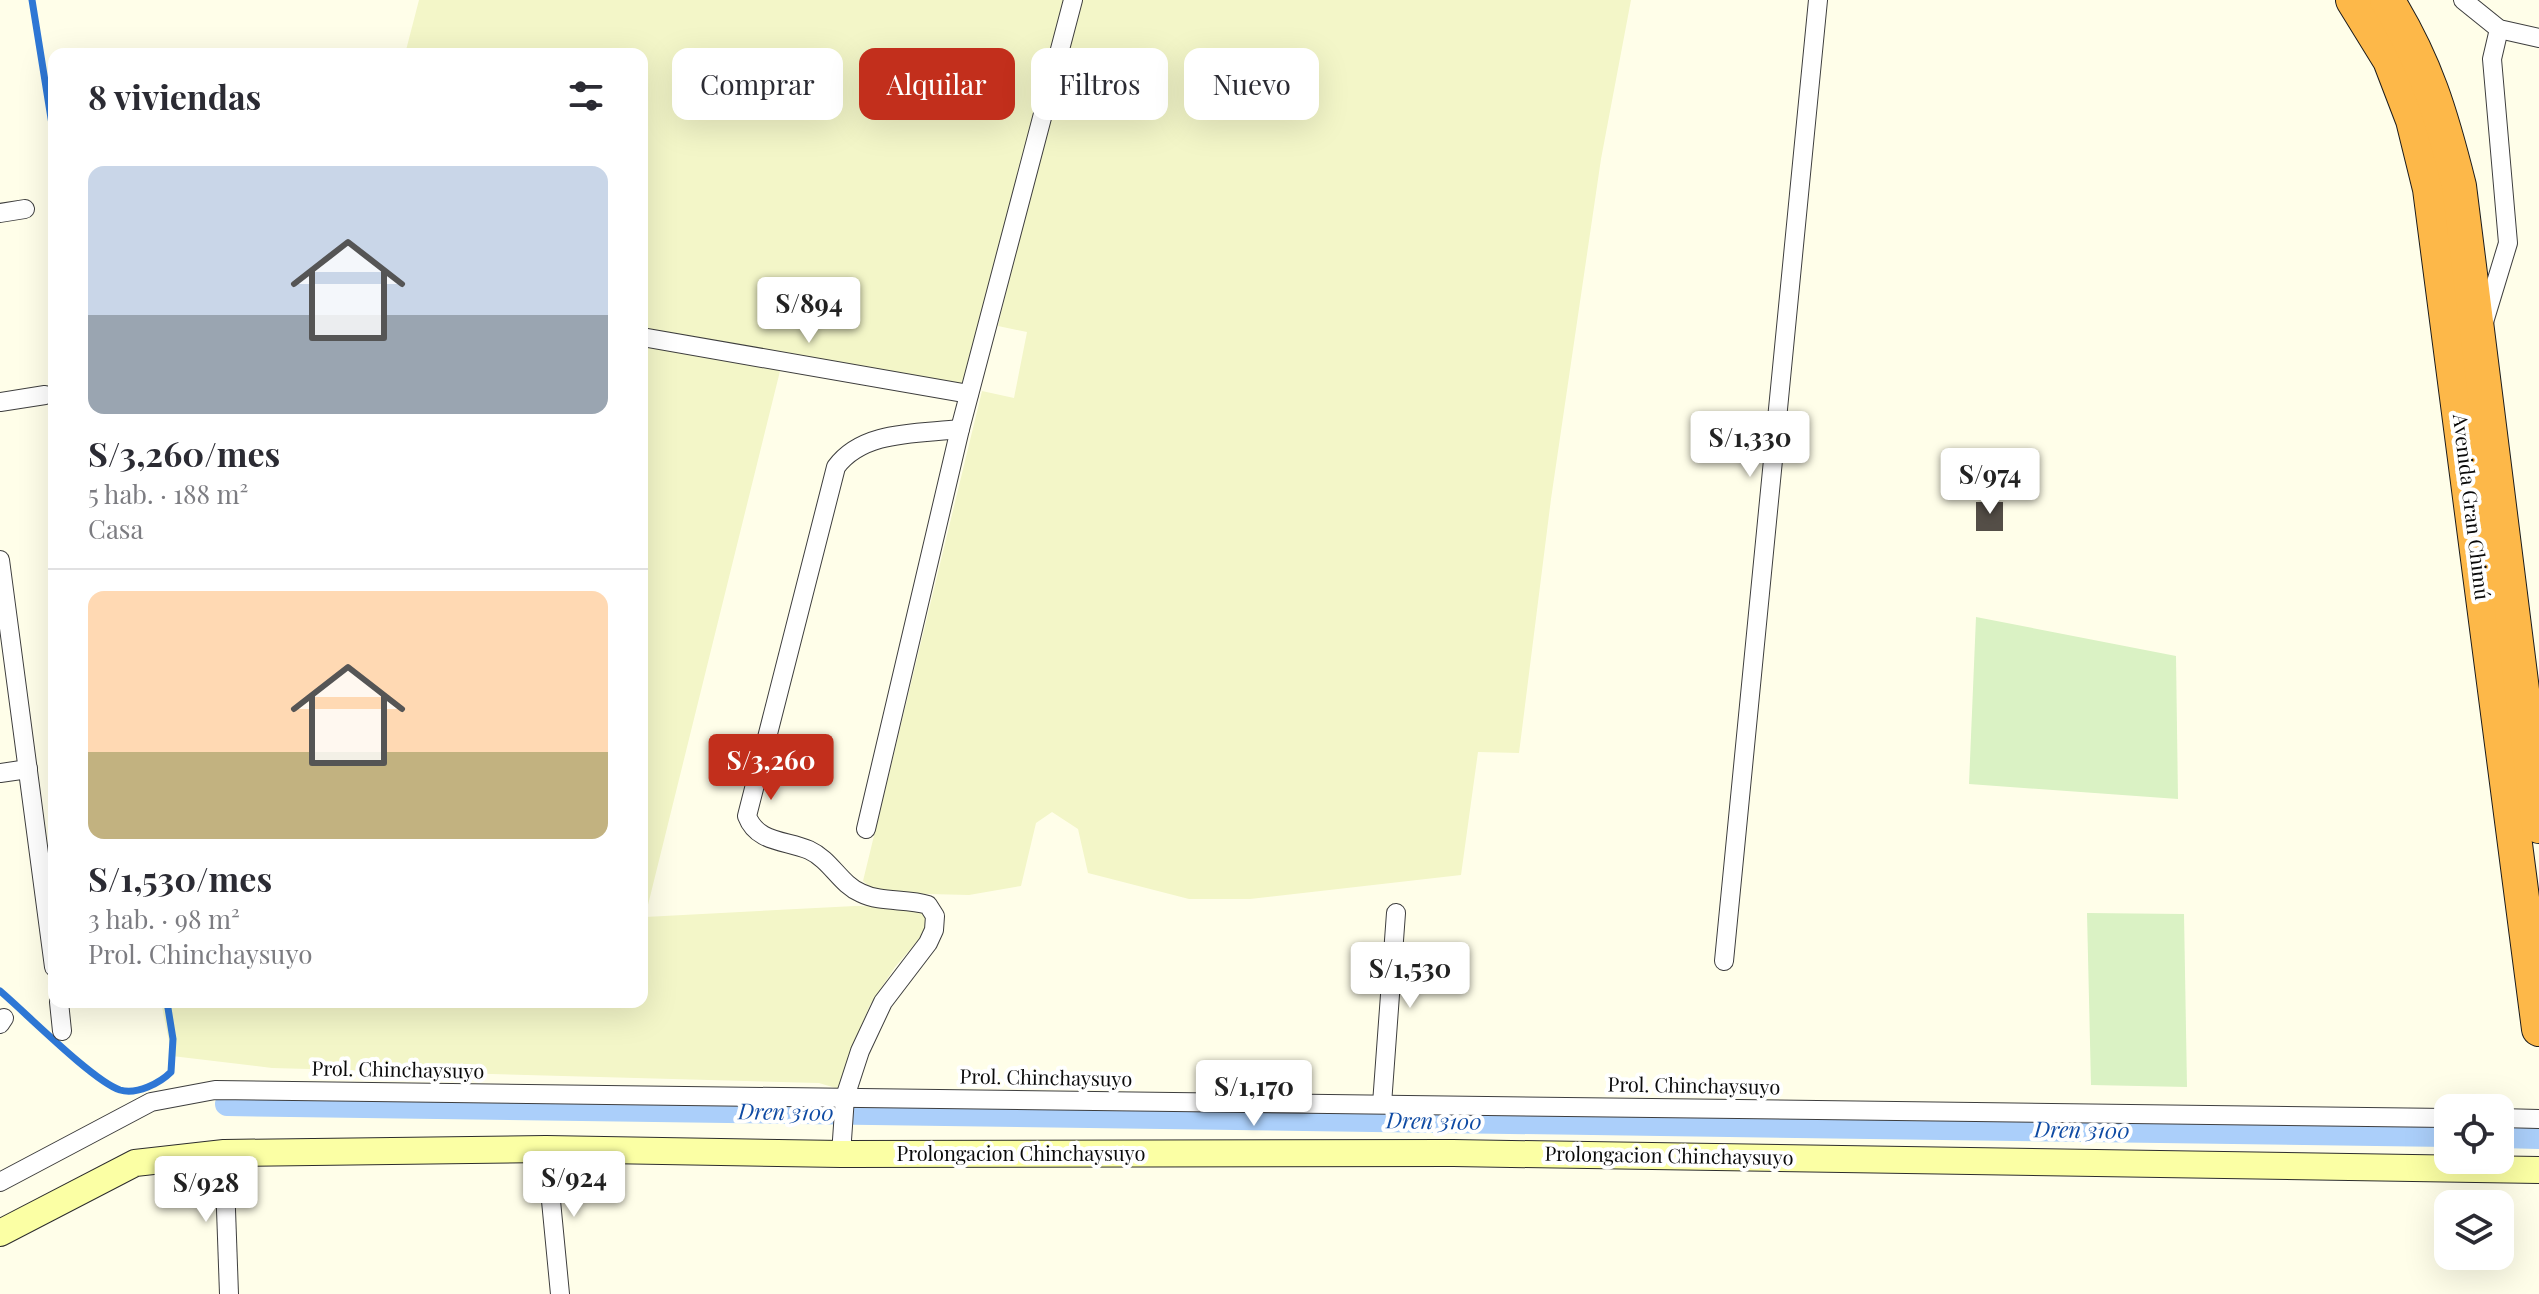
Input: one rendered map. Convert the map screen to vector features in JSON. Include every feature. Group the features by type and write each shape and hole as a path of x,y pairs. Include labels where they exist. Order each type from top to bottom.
{"highway":[{"name":"Avenida Gran Chimú","path":"2353,0 2390,60 2413,120 2430,189 2539,1029"},
{"name":"Avenida Gran Chimú","path":"2387,0 2414,44 2442,116 2459,186 2539,826"}],"street":[{"path":"866,829 960,429 1073,0"},
{"path":"1724,961 1818,0"},
{"path":"2463,0 2499,29 2539,38"},
{"path":"2478,340 2508,243 2492,59 2499,29"},
{"path":"0,213 25,209"},
{"path":"648,338 969,394"},
{"path":"0,402 45,395"},
{"path":"841,1144 844,1101 860,1051 883,1002 928,943 934,930 935,916 928,905 916,901 875,898 859,893 828,861 808,850 763,836 752,829 747,816 836,467 846,453 868,441 960,429"},
{"path":"0,560 48,921"},
{"path":"0,773 28,769"},
{"path":"1382,1104 1396,913"},
{"path":"60,1008 62,1031"},
{"name":"Prol. Chinchaysuyo","path":"0,1182 151,1102 215,1090 844,1101 1382,1104 2434,1118"},
{"path":"2514,1118 2539,1119"},
{"name":"Prolongacion Chinchaysuyo","path":"0,1233 135,1163 224,1153 841,1144 2539,1170"},
{"path":"546,1149 560,1294"},
{"path":"224,1153 229,1294"}],"green space":[{"path":"419,0 1064,0 1052,48 1031,48 1033,120 965,388 648,331 648,48 407,48"},
{"path":"1076,0 1631,0 1601,159 1551,499 1519,753 1478,752 1461,875 1250,899 1189,899 1088,873 1078,829 1052,812 1036,823 1021,886 969,895 888,893 872,889 863,881 982,391 1014,398 1027,332 998,326 1047,120 1168,120 1168,48 1065,48"},
{"path":"648,346 781,367 648,905"},
{"path":"1976,617 2176,656 2178,799 1969,784"},
{"path":"855,906 921,907 927,913 927,930 895,967 870,1005 839,1089 819,1083 272,1068 172,1056 162,1008 648,1008 648,917"},
{"path":"2087,913 2184,914 2187,1087 2091,1085"}],"building":[{"path":"1976,502 2003,502 2003,531 1976,531"}],"waterway":[{"path":"32,0 48,100"},
{"path":"0,991 94,1074 108,1084 127,1091 148,1087 171,1072 173,1039 168,1008"},
{"name":"Dren 3100","path":"227,1104 2434,1135"},
{"name":"Dren 3100","path":"2514,1136 2539,1137"}]}
